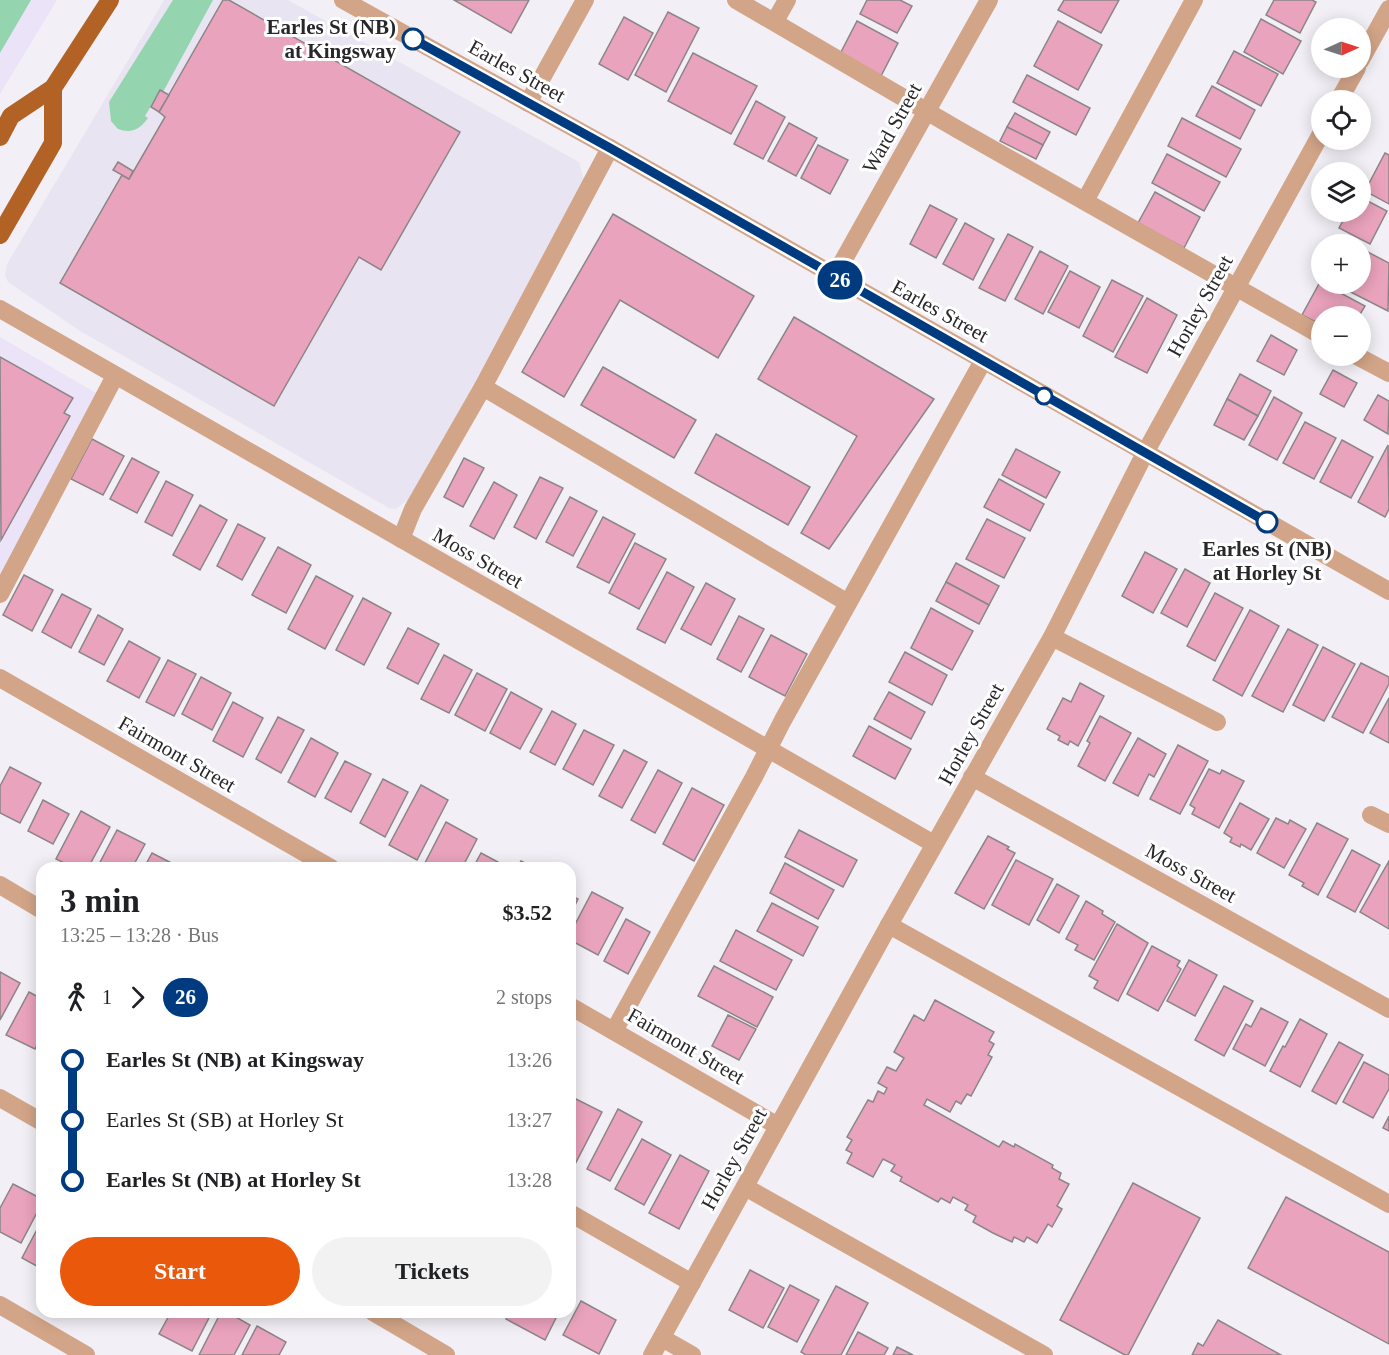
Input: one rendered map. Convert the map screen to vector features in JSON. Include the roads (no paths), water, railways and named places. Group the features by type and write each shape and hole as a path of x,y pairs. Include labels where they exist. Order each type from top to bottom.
{"main road":[{"path":"0,137 10,116 53,88 110,0"},
{"path":"0,236 52,143 53,88"}],"street":[{"name":"Earles Street","path":"343,0 610,148 1389,591"},
{"path":"528,103 585,0"},
{"path":"736,0 1311,330"},
{"path":"775,21 787,0"},
{"name":"Ward Street","path":"834,277 988,0"},
{"path":"1085,201 1194,0"},
{"path":"1371,41 1389,9"},
{"path":"401,539 413,509 483,387 610,148"},
{"name":"Horley Street","path":"652,1355 934,844 1052,637 1144,453 1312,150"},
{"name":"Moss Street","path":"0,309 934,844"},
{"path":"614,1031 983,361"},
{"path":"1371,363 1389,373"},
{"path":"0,594 115,376"},
{"path":"483,387 848,603"},
{"path":"1052,637 1217,722"},
{"name":"Fairmont Street","path":"0,678 321,862"},
{"name":"Moss Street","path":"972,777 1389,1008"},
{"path":"1371,815 1389,824"},
{"path":"0,885 36,906"},
{"path":"889,925 1389,1204"},
{"name":"Fairmont Street","path":"576,1009 778,1126"},
{"path":"0,1098 36,1119"},
{"path":"745,1187 1044,1355"},
{"path":"576,1216 692,1283"},
{"path":"0,1305 86,1355"},
{"path":"383,1318 446,1355"},
{"path":"662,1338 692,1355"}],"place":[{"name":"Earles St (NB) at Kingsway","path":"413,39"},
{"name":"Earles St (NB) at Horley St","path":"1267,522"}]}
